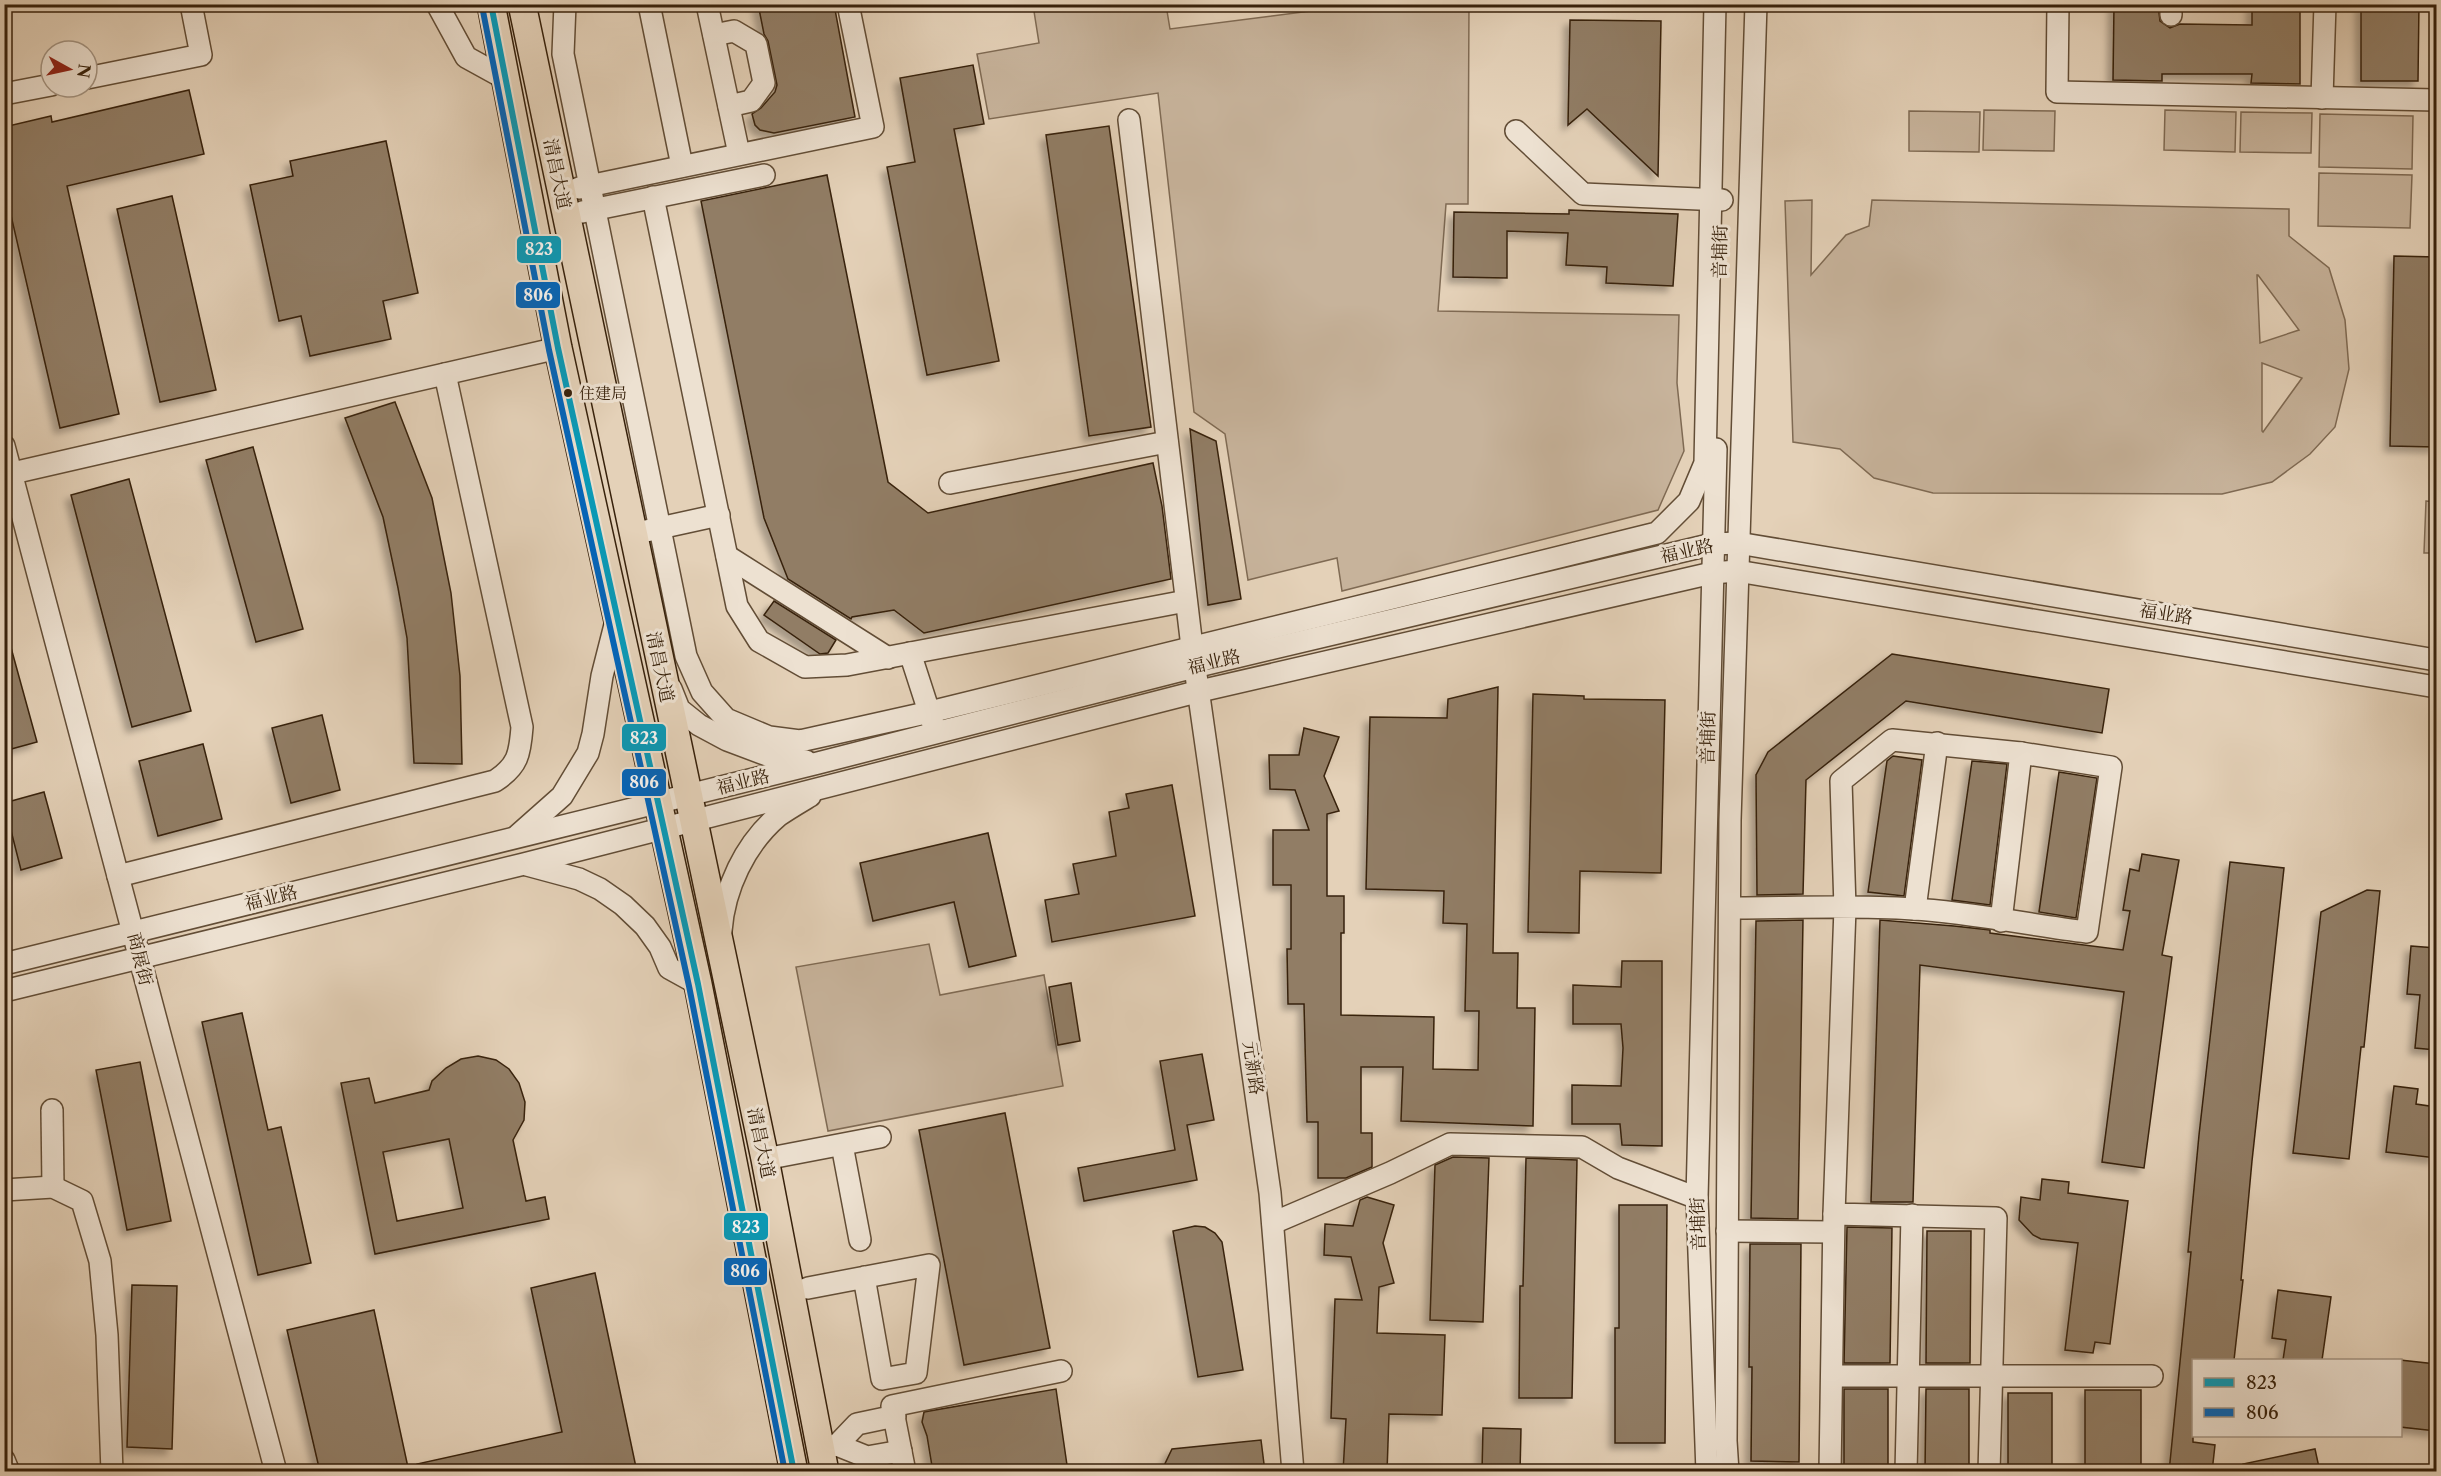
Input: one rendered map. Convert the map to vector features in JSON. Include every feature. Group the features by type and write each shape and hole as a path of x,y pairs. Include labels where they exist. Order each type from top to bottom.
{"main road":[{"name":"清昌大道","path":"491,4 558,348 698,984 794,1472"},
{"name":"清昌大道","path":"522,4 827,1455"}],"street":[{"path":"99,76 201,55 191,4"},
{"path":"437,4 466,57 506,79"},
{"path":"533,4 536,71"},
{"path":"566,4 563,54 584,187 595,209 686,656 702,692 726,719 769,738 800,741 933,722 909,654"},
{"path":"649,4 682,166"},
{"path":"708,4 739,154"},
{"path":"584,187 873,127 848,4"},
{"path":"1193,657 1657,533 1689,501 1705,463 1716,200 1714,4"},
{"name":"音埔街","path":"1707,1472 1697,1197 1713,544 1716,200 1729,4"},
{"name":"音埔街","path":"1728,1472 1727,1231 1730,908 1737,571 1756,4"},
{"path":"2058,4 2057,92 2436,99"},
{"path":"2322,98 2325,4"},
{"path":"714,35 734,31 756,44 764,83 751,101 729,106"},
{"path":"4,94 39,87"},
{"name":"元新路","path":"1129,120 1193,657 1200,691 1273,1223 1293,1472"},
{"path":"1516,130 1583,194 1716,200"},
{"path":"566,215 764,175"},
{"path":"653,198 738,606 759,641 805,667 847,666 1186,601"},
{"path":"8,474 558,348"},
{"path":"118,876 495,781 509,772 520,753 522,728 445,374"},
{"path":"950,483 1167,442"},
{"name":"商展街","path":"4,446 8,474 118,876 276,1472"},
{"path":"632,534 719,515"},
{"name":"福业路","path":"690,808 933,722 1193,657 1713,544 1738,543 2436,660"},
{"path":"727,556 888,658"},
{"name":"福业路","path":"4,964 514,838 825,786 1200,691 1712,573 1737,571 2436,687"},
{"path":"514,838 562,796 588,753 594,734 602,676 617,617"},
{"path":"659,660 679,709 699,725 727,740 775,758 818,763"},
{"path":"1730,908 1845,908 1915,909 2086,932 2111,767 2021,753 1892,740 1841,781 1845,908 1833,1223 1830,1472"},
{"path":"1915,909 1937,743"},
{"path":"2001,921 2021,753"},
{"path":"720,950 723,914 732,880 755,840 779,816 825,786"},
{"name":"福业路","path":"4,991 524,864 661,815"},
{"path":"524,864 579,879 600,889 623,905 645,926 660,947 669,969 698,984"},
{"path":"52,1110 52,1187"},
{"path":"765,1159 880,1137"},
{"path":"1273,1223 1390,1173 1450,1144 1582,1147 1618,1168 1697,1197"},
{"path":"842,1145 860,1240"},
{"path":"4,1190 52,1187 82,1201 100,1261 107,1335 112,1472"},
{"path":"1906,1472 1912,1215"},
{"path":"1727,1231 1912,1215 1996,1218 1989,1472"},
{"path":"808,1288 864,1277 929,1265 916,1373 882,1379 864,1277"},
{"path":"905,1472 892,1406 1061,1371"},
{"path":"1832,1376 2152,1376"},
{"path":"827,1455 856,1424 895,1416"},
{"path":"827,1455 867,1457 901,1451"},
{"path":"4,1460 9,1472"}],"shaded area":[{"path":"1033,5 1166,5 1170,29 1357,5 1469,5 1468,204 1446,204 1438,311 1679,315 1677,383 1684,451 1658,510 1342,591 1337,558 1248,580 1225,434 1194,412 1158,93 989,119 977,54 1039,43"},
{"path":"1984,110 2055,111 2054,151 1983,150"},
{"path":"2165,110 2236,112 2235,152 2164,150"},
{"path":"1909,111 1980,112 1979,152 1909,151"},
{"path":"2241,112 2312,113 2311,153 2240,152"},
{"path":"2320,114 2413,116 2412,169 2319,167"},
{"path":"2319,173 2412,175 2410,228 2318,226"},
{"path":"1812,200 1811,275 1846,235 1869,226 1872,200 2289,209 2289,236 2329,268 2345,320 2349,369 2335,427 2310,454 2272,482 2222,494 1933,493 1874,478 1840,449 1793,442 1785,201","holes":["2258,275 2299,330 2260,343","2262,363 2302,378 2263,432 2262,431"]},
{"path":"2426,501 2436,502 2436,553 2424,553"},
{"path":"929,944 940,995 1044,975 1063,1086 828,1131 796,967"}],"building":[{"path":"758,4 834,4 855,117 774,133 760,130 755,125 752,114 761,108 775,92 777,85"},
{"path":"2114,4 2158,4 2160,21 2170,28 2180,24 2252,25 2252,4 2300,4 2300,84 2251,83 2252,74 2162,74 2162,81 2113,80"},
{"path":"2361,4 2419,4 2418,81 2361,81"},
{"path":"1570,20 1661,21 1658,176 1587,109 1568,125"},
{"path":"973,65 984,124 954,129 999,361 927,375 887,167 915,162 900,78"},
{"path":"189,90 204,154 67,186 119,414 60,428 4,185 4,127 51,116 52,122"},
{"path":"1109,126 1151,427 1089,436 1046,135"},
{"path":"386,141 418,293 383,301 391,339 310,356 301,316 279,321 250,185 293,176 290,161"},
{"path":"827,175 888,482 928,513 1153,463 1162,506 1171,579 924,633 894,610 851,619 788,579 764,518 701,201"},
{"path":"172,196 216,390 160,402 117,209"},
{"path":"1569,210 1678,214 1673,286 1606,283 1607,267 1566,265 1568,233 1507,231 1507,278 1453,277 1454,212 1569,214"},
{"path":"2394,256 2436,257 2436,447 2390,446"},
{"path":"395,402 432,498 451,593 460,676 462,764 414,763 407,638 398,588 383,517 345,418"},
{"path":"1190,429 1216,441 1241,599 1208,605"},
{"path":"253,447 303,629 256,642 206,460"},
{"path":"129,479 191,711 132,727 71,495"},
{"path":"774,601 836,640 828,653 820,654 764,615"},
{"path":"10,644 37,742 4,751 4,645"},
{"path":"1892,654 2109,689 2102,733 1906,701 1806,780 1803,894 1757,895 1756,775 1768,752"},
{"path":"1498,687 1493,953 1518,953 1517,1008 1535,1008 1533,1126 1401,1121 1403,1067 1361,1067 1361,1133 1372,1133 1372,1167 1346,1178 1318,1178 1318,1122 1307,1122 1304,1004 1288,1004 1287,949 1291,949 1291,885 1273,885 1273,830 1309,830 1295,790 1270,789 1269,755 1299,755 1304,728 1339,737 1324,776 1339,811 1327,814 1327,896 1344,896 1344,933 1341,933 1341,1015 1434,1017 1433,1069 1478,1070 1479,1011 1465,1011 1467,924 1443,923 1444,891 1366,889 1370,717 1447,718 1448,699"},
{"path":"1533,694 1584,696 1584,699 1665,700 1661,873 1580,871 1579,933 1528,932"},
{"path":"322,715 340,790 291,803 272,728"},
{"path":"203,744 222,819 158,836 139,761"},
{"path":"1893,756 1922,760 1904,896 1868,892 1887,761"},
{"path":"1972,761 2007,764 1990,905 1952,900"},
{"path":"2059,772 2097,778 2076,918 2039,912"},
{"path":"1172,785 1195,916 1052,942 1045,900 1079,894 1073,864 1116,856 1109,812 1129,808 1126,794"},
{"path":"44,792 62,858 21,870 4,803"},
{"path":"988,833 1016,956 969,967 954,902 873,921 860,863"},
{"path":"2142,854 2179,860 2162,955 2172,957 2144,1168 2102,1162 2124,992 1920,965 1913,1202 1871,1202 1880,920 1990,930 1990,933 2123,950 2130,911 2123,910 2130,869 2139,871"},
{"path":"2230,862 2284,868 2252,1161 2234,1359 2192,1359 2192,1437 2193,1442 2215,1445 2212,1472 2169,1472 2191,1252 2188,1252"},
{"path":"2367,890 2380,891 2364,1047 2361,1047 2349,1159 2293,1153 2321,912"},
{"path":"1803,920 1798,1219 1751,1218 1756,921"},
{"path":"2411,946 2436,948 2436,1050 2415,1048 2420,995 2407,994"},
{"path":"1622,961 1662,961 1662,1146 1622,1145 1620,1124 1572,1124 1572,1085 1621,1086 1623,1048 1621,1024 1573,1024 1573,985 1621,987"},
{"path":"1071,983 1080,1041 1058,1045 1049,987"},
{"path":"242,1013 268,1130 281,1127 311,1263 258,1275 202,1022"},
{"path":"1202,1054 1214,1120 1187,1125 1197,1180 1084,1201 1078,1168 1175,1150 1160,1061"},
{"path":"478,1056 496,1060 509,1069 519,1083 525,1102 524,1120 513,1140 526,1201 545,1197 549,1219 375,1254 341,1083 369,1078 375,1103 429,1090 432,1081 446,1068 461,1059","holes":["449,1139 463,1208 397,1221 383,1152"]},
{"path":"140,1062 171,1221 127,1230 96,1070"},
{"path":"2394,1086 2418,1089 2416,1104 2436,1107 2436,1158 2386,1152"},
{"path":"1005,1113 1050,1348 964,1365 919,1130"},
{"path":"1453,1157 1489,1158 1483,1322 1430,1320 1435,1165"},
{"path":"1526,1158 1577,1160 1572,1398 1519,1398 1520,1286 1523,1286"},
{"path":"2042,1179 2069,1182 2068,1193 2128,1201 2110,1344 2095,1342 2093,1353 2065,1350 2078,1243 2041,1239 2033,1235 2019,1220 2021,1197 2040,1200"},
{"path":"1367,1197 1394,1205 1383,1243 1394,1283 1379,1287 1377,1333 1445,1335 1442,1415 1389,1414 1387,1472 1343,1472 1346,1419 1331,1418 1335,1299 1362,1300 1351,1257 1324,1255 1325,1224 1353,1226 1360,1200"},
{"path":"1619,1205 1667,1205 1665,1443 1615,1443 1615,1328 1619,1328"},
{"path":"1195,1226 1205,1227 1215,1233 1222,1242 1243,1370 1198,1377 1173,1231"},
{"path":"1847,1227 1892,1228 1890,1363 1844,1363"},
{"path":"1927,1231 1971,1231 1970,1363 1926,1363"},
{"path":"1750,1244 1801,1244 1799,1462 1751,1461"},
{"path":"595,1273 637,1472 417,1472 417,1464 562,1432 531,1288"},
{"path":"132,1285 177,1286 172,1449 127,1447"},
{"path":"2278,1290 2331,1297 2322,1359 2283,1359 2286,1340 2272,1338"},
{"path":"374,1310 409,1472 320,1472 287,1330"},
{"path":"2402,1360 2436,1364 2436,1431 2402,1427"},
{"path":"1056,1389 1068,1472 933,1472 927,1436 922,1422 924,1412"},
{"path":"1844,1389 1888,1389 1888,1472 1844,1472"},
{"path":"1926,1389 1969,1389 1969,1472 1925,1472"},
{"path":"2085,1390 2141,1390 2141,1472 2085,1472"},
{"path":"2008,1393 2052,1393 2052,1472 2008,1472"},
{"path":"1483,1428 1521,1429 1520,1472 1482,1472"},
{"path":"1261,1440 1265,1472 1161,1472 1172,1449"},
{"path":"2315,1449 2320,1472 2244,1472 2243,1464"}],"transit line":[{"name":"823","path":"491,4 558,348 698,984 794,1472"},
{"name":"806","path":"482,6 549,350 689,986 785,1472"}],"place":[{"name":"住建局","path":"568,393"}]}
